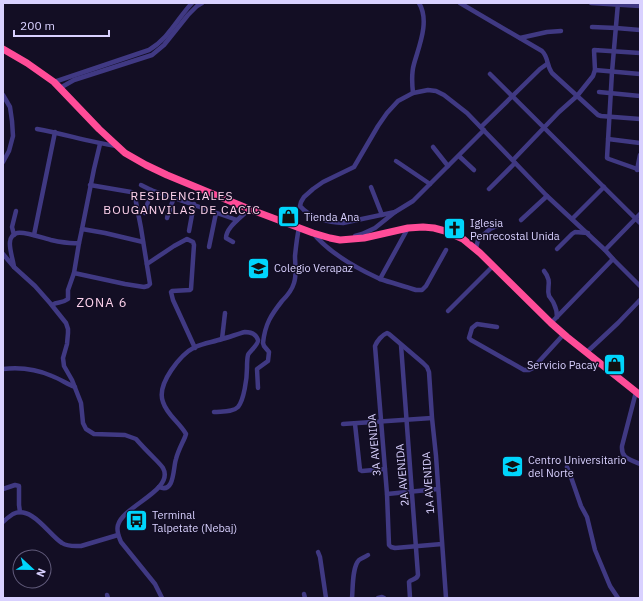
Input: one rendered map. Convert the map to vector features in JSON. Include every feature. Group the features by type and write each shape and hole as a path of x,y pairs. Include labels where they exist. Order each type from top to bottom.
{"highway":[{"path":"3,49 27,63 54,82 99,129 130,156 146,165 249,209 313,233 340,240 364,238 408,228 423,227 445,231 463,239 476,248 564,334 638,394"}],"street":[{"path":"54,82 150,50 158,45 168,34 185,10 192,3"},
{"path":"60,88 74,80 152,55 164,45 188,15 202,3"},
{"path":"413,93 413,66 419,47 424,18 422,7 419,3"},
{"path":"460,3 542,51 547,58 547,64 552,73 598,115 640,119"},
{"path":"591,3 640,6"},
{"path":"617,4 607,158 639,170 640,155"},
{"path":"592,27 640,30"},
{"path":"520,38 547,32 560,31"},
{"path":"489,189 544,127 577,96 593,76 594,50 614,50 640,53"},
{"path":"347,239 375,228 395,212 413,201 459,156 512,95 547,64"},
{"path":"594,70 640,74"},
{"path":"490,74 640,223"},
{"path":"395,212 343,223 336,223 320,219 308,213 300,206 304,196 323,182 354,166 370,139 398,101 413,93 428,90 436,91 467,113 547,196 588,233 639,284"},
{"path":"599,92 640,96"},
{"path":"3,95 10,107 13,136 9,151 3,162"},
{"path":"37,129 118,147"},
{"path":"34,235 55,132"},
{"path":"608,139 640,143"},
{"path":"52,305 64,302 68,299 68,290 74,273 78,243 100,144"},
{"path":"433,147 448,166"},
{"path":"459,156 474,170"},
{"path":"396,161 430,184"},
{"path":"74,273 144,287 150,284 135,197 133,193 90,185"},
{"path":"141,185 151,190 237,220"},
{"path":"371,187 382,215"},
{"path":"572,219 604,187"},
{"path":"145,213 151,190"},
{"path":"521,220 547,196"},
{"path":"167,218 174,197"},
{"path":"188,231 194,204"},
{"path":"233,242 225,237 226,234 237,220 249,209"},
{"path":"14,235 12,228 16,211"},
{"path":"209,247 216,213"},
{"path":"605,250 640,214"},
{"path":"476,248 478,240 490,229 497,226"},
{"path":"258,388 257,369 268,360 269,352 264,346 263,342 269,320 290,293 296,276 296,242 300,228"},
{"path":"380,279 408,228"},
{"path":"82,229 143,242"},
{"path":"557,249 575,232 588,233"},
{"path":"14,267 10,240 17,233 34,235 70,244 78,243"},
{"path":"313,233 326,247 351,264 380,279 416,290 422,290 426,286 446,250"},
{"path":"147,264 187,239 193,242 191,289 171,292 173,300 195,348"},
{"path":"3,254 14,267 35,286 66,323 68,329 64,366 81,402 83,423 86,429 94,434 125,435 136,439 164,470 164,479 159,487 122,516 118,525 118,534 121,542 155,584 162,598"},
{"path":"552,323 613,259"},
{"path":"448,311 493,266"},
{"path":"544,271 548,278 548,291 554,303 557,317"},
{"path":"587,352 640,300"},
{"path":"222,339 225,313"},
{"path":"497,328 477,324 472,328 469,338 524,370 533,368 564,334"},
{"path":"159,487 161,489 165,488 172,481 175,461 186,434 167,412 162,400 162,388 167,376 179,361 195,348 208,342 249,332 258,340 248,356 244,392 238,407 232,410 214,412"},
{"name":"3A AVENIDA","path":"401,345 387,333 384,334 376,344 375,348 387,494 389,545 394,548 416,546"},
{"name":"1A AVENIDA","path":"401,345 428,367 429,372 446,598"},
{"name":"2A AVENIDA","path":"401,345 418,575 409,582 410,598"},
{"path":"3,369 29,368 51,375 75,387"},
{"path":"638,394 622,446 622,451 624,456 640,464"},
{"path":"343,424 432,418"},
{"path":"355,424 360,470 385,468"},
{"path":"566,467 587,517 595,550 614,596 618,598"},
{"path":"3,489 15,485 19,486 20,512"},
{"path":"387,494 438,489"},
{"path":"3,522 14,514 23,512 38,520 63,544 69,546 81,546 118,534"},
{"path":"416,546 442,544"},
{"path":"318,552 326,598"},
{"path":"352,598 356,565 368,555"},
{"path":"378,598 384,598"}],"place":[{"name":"Tienda Ana","path":"288,217"},
{"name":"Iglesia Penrecostal Unida","path":"454,229"},
{"name":"Colegio Verapaz","path":"258,268"},
{"name":"Servicio Pacay","path":"614,365"},
{"name":"Centro Universitario del Norte","path":"513,466"},
{"name":"Terminal Talpetate (Nebaj)","path":"137,521"}],"district":[{"name":"RESIDENCIALES BOUGANVILAS DE CACIC","path":"182,203"},
{"name":"ZONA 6","path":"102,302"}]}
